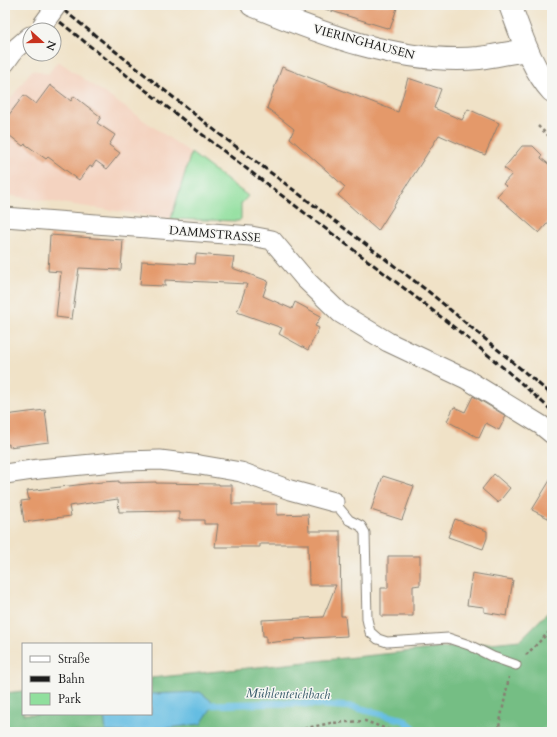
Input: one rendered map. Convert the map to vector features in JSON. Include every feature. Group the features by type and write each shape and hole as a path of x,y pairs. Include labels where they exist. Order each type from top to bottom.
{"main road":[{"name":"VIERINGHAUSEN","path":"252,5 301,25 347,40 403,55 431,58 479,58 527,50"},
{"path":"510,5 527,50 544,83 552,91"}],"street":[{"path":"43,22 57,5"},
{"path":"5,64 15,49 22,43"},
{"name":"DAMMSTRASSE","path":"5,217 251,236 272,240 305,279 340,313 388,342 466,379 541,425 552,434"},
{"path":"5,474 117,462 160,460 241,472 290,490 334,502"}],"lane":[{"path":"334,502 349,520 361,526 365,533 367,619 370,632 378,639 387,642 448,638 469,645 493,657 516,665"}],"path":[{"path":"538,126 552,139"},
{"path":"498,732 509,676 516,665 552,628"},
{"path":"287,732 331,723 365,721 395,732"}],"shaded area":[{"path":"57,62 59,62 191,153 171,219 5,195 7,181 5,181 5,106 32,70 48,74"}],"green space":[{"path":"191,153 248,196 241,204 241,219 239,221 171,219"},
{"path":"552,608 552,732 5,732 5,693 22,691 22,715 152,715 152,678 520,640"}],"water":[{"path":"200,692 214,704 201,724 136,732 106,732 104,715 152,715 152,694"}],"building":[{"path":"326,5 398,5 390,29 325,9"},
{"path":"282,67 398,112 408,78 441,89 434,108 462,120 468,109 499,123 485,155 439,135 378,231 338,195 345,187 290,138 294,129 267,108"},
{"path":"50,85 71,101 74,96 101,117 97,123 115,135 109,145 120,153 107,169 96,161 79,180 48,157 46,159 25,144 23,146 5,132 5,120 24,95 36,104"},
{"path":"522,146 533,146 542,155 541,158 552,167 552,218 539,233 497,196 506,186 503,184 512,174 504,168"},
{"path":"50,235 123,240 121,270 79,268 72,319 56,317 61,272 48,271"},
{"path":"196,254 234,257 232,268 268,281 263,296 292,309 295,302 321,316 315,326 319,328 308,350 279,334 282,328 237,312 247,284 165,280 165,286 140,285 142,261 195,264"},
{"path":"473,396 506,416 499,430 486,423 479,438 447,421 454,407 465,412"},
{"path":"45,410 49,442 9,447 9,444 5,445 5,415"},
{"path":"494,474 510,488 498,503 482,489"},
{"path":"383,476 414,486 402,520 371,510"},
{"path":"552,477 552,520 532,510"},
{"path":"119,481 119,483 156,482 232,485 232,504 277,504 277,515 308,514 309,531 340,531 341,616 345,616 347,636 295,639 266,643 266,636 263,636 262,620 323,617 336,585 309,585 308,544 260,544 260,547 215,547 218,524 204,524 204,520 179,520 179,511 119,512 118,499 69,506 71,516 24,522 21,501 29,500 27,491"},
{"path":"455,519 487,531 487,538 483,549 448,537"},
{"path":"388,556 420,556 420,585 413,586 413,616 381,616 381,588 388,588"},
{"path":"472,573 513,580 507,616 484,612 484,607 467,605"}],"waterway":[{"name":"Mühlenteichbach","path":"206,705 290,703 354,707 404,720 418,732"}],"railway":[{"path":"39,5 261,180 458,330 552,411"},
{"path":"57,5 222,136 429,292 552,395"}]}
